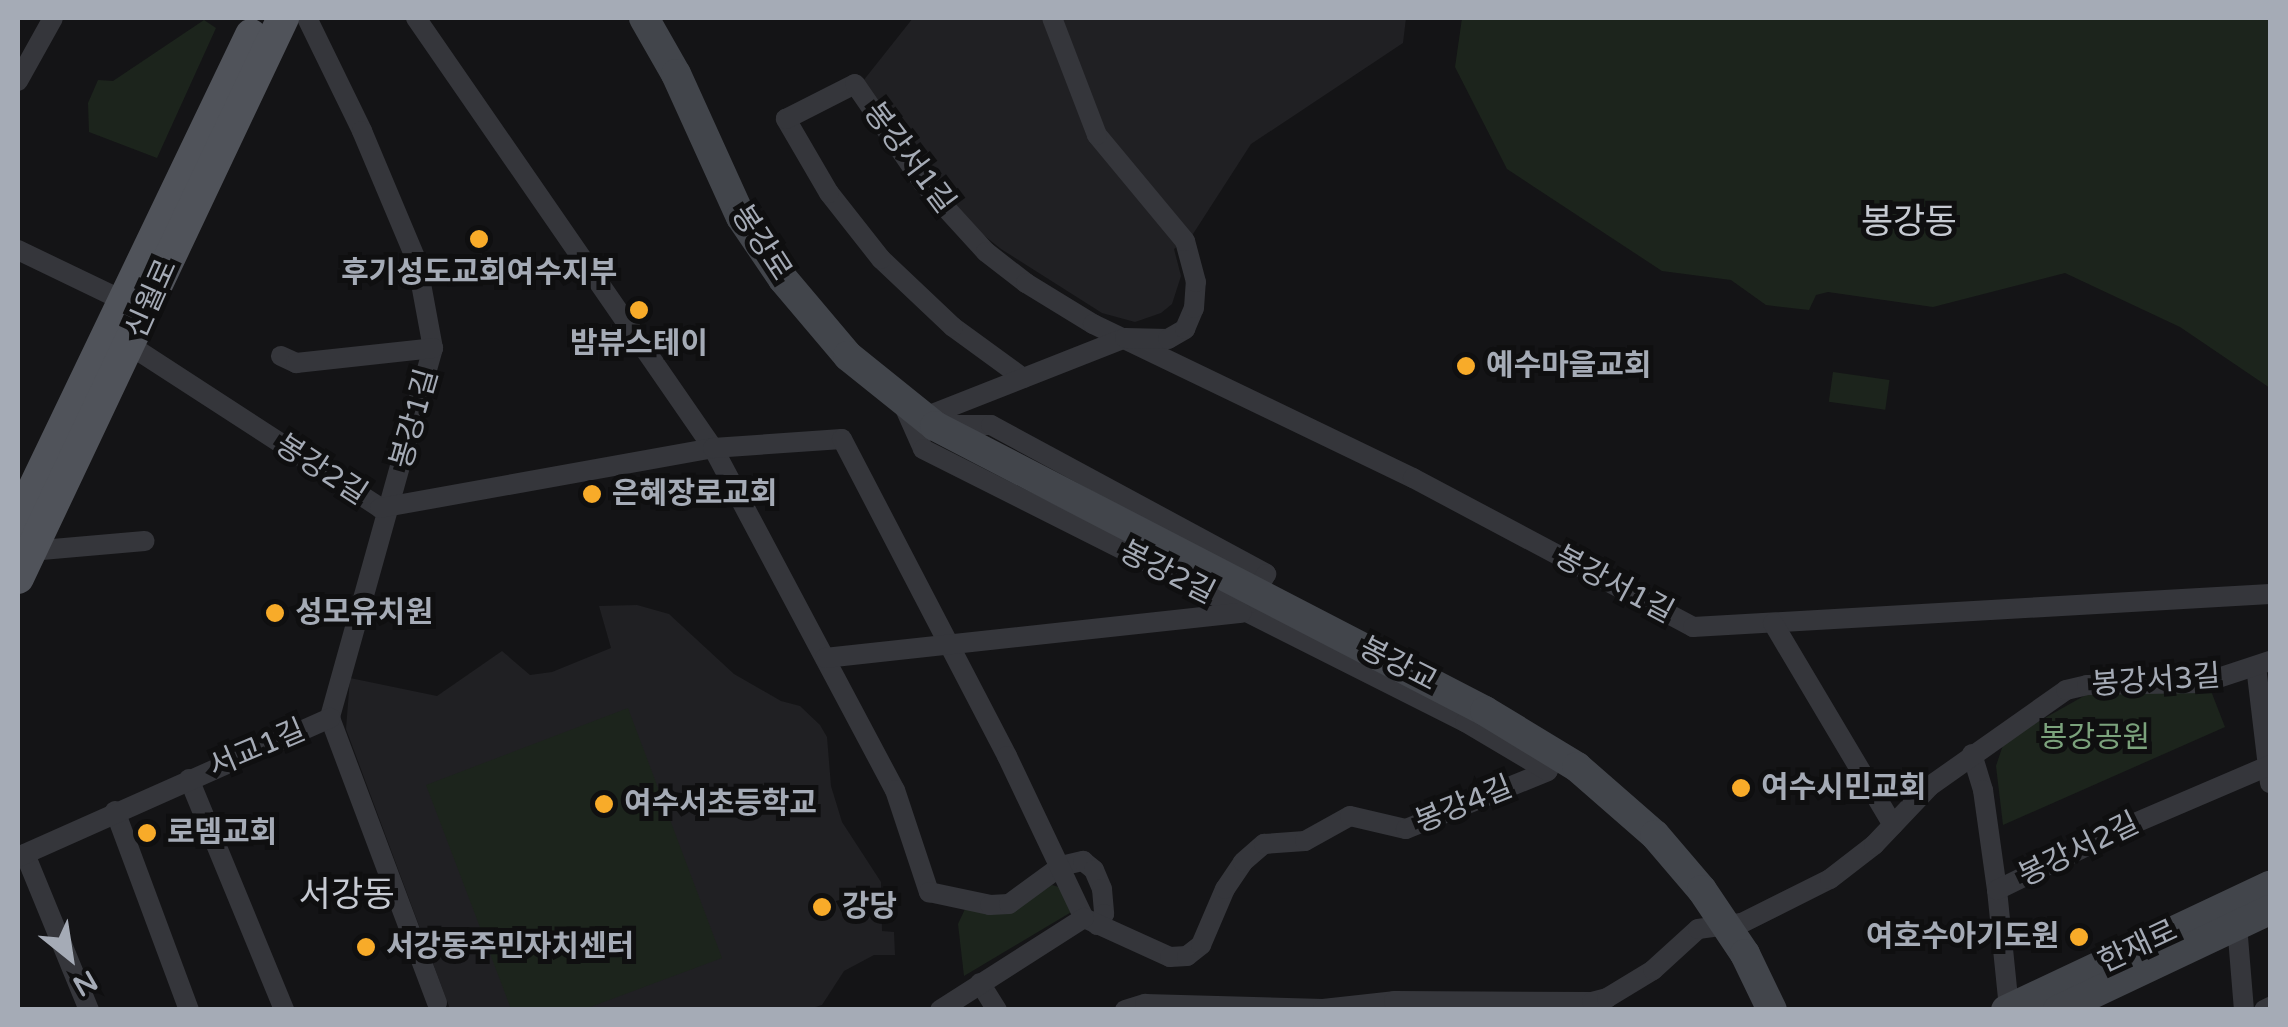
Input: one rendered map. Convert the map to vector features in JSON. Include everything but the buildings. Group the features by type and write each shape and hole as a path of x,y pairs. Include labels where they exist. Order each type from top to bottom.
{"main road":[{"name":"신월로","path":"22,550 122,300 259,18"},
{"name":"신월로","path":"22,550 131,346 284,18"}],"street":[{"path":"18,81 53,18"},
{"name":"봉강1길","path":"307,18 417,262 433,348 330,718"},
{"path":"416,18 712,448 896,790 930,892 990,905 1009,904 1061,866 1082,861 1096,874 1104,905 1090,921 940,1010"},
{"name":"봉강로","path":"644,18 676,74 742,217 782,279 848,356 920,416"},
{"path":"920,416 1125,338 1157,340 1184,329 1196,298 1194,268 1180,232 1097,135 1052,18"},
{"name":"봉강서1길","path":"1023,378 952,327 891,270 840,208 786,119 855,84 922,183 986,252 1058,303 1414,478 1698,628 2270,594"},
{"path":"18,250 122,300"},
{"name":"봉강2길","path":"131,346 368,502 389,507 712,448 838,438 846,442 1061,866"},
{"path":"281,356 296,362 433,348"},
{"path":"920,416 991,425 1266,574 1244,613"},
{"name":"봉강2길","path":"920,416 923,449 1244,613"},
{"name":"봉강교","path":"920,416 1485,711 1577,768 1624,805 1690,875 1745,954 1772,1010"},
{"path":"22,550 145,541"},
{"name":"봉강2길","path":"825,658 1244,613"},
{"name":"봉강4길","path":"1090,921 1179,959 1201,945 1225,890 1243,862 1264,844 1304,842 1350,816 1406,829 1548,771 1465,722 1244,613"},
{"path":"1773,623 1893,825"},
{"path":"2263,663 2270,771"},
{"name":"봉강서3길","path":"1592,1002 1638,981 1698,929 1742,923 1802,895 1855,862 1930,786 2032,710 2078,686 2203,683 2263,663"},
{"name":"서교1길","path":"21,856 330,718 430,1007"},
{"path":"1972,754 1986,807 1997,890"},
{"name":"봉강서2길","path":"2008,1009 1997,890 2128,826 2270,771"},
{"path":"189,779 284,1010"},
{"path":"115,812 189,1010"},
{"path":"21,856 89,1010"},
{"path":"1061,866 1090,921"},
{"name":"한재로","path":"2008,1009 2270,886"},
{"name":"한재로","path":"2058,1010 2270,910"},
{"path":"2237,925 2244,1010"},
{"path":"980,983 998,1010"},
{"path":"1125,1010 1146,1004 1322,1009 1394,1001 1592,1002 1616,1010"}],"shaded area":[{"path":"913,18 1406,18 1403,43 1251,144 1193,234 1174,249 1181,276 1172,304 1161,313 1135,322 1102,313 1001,249 976,229 911,157 863,81"},
{"name":"여수서초등학교","path":"637,605 669,614 734,674 781,701 800,706 820,725 827,737 831,786 842,822 881,882 882,931 894,932 895,955 874,955 844,971 822,1005 809,1009 450,1009 346,729 350,678 437,696 502,651 530,675 552,672 611,648 599,606"}],"green space":[{"path":"1462,18 2270,18 2270,388 2180,327 2065,273 1933,307 1828,292 1816,295 1809,310 1766,305 1731,280 1662,271 1507,169 1455,67"},
{"path":"204,20 216,28 157,158 89,132 88,103 98,80 113,81"},
{"path":"1833,372 1889,380 1885,410 1829,402"},
{"name":"봉강공원","path":"2211,691 2225,727 2003,825 1996,766 2003,745 2020,732 2091,692"},
{"path":"628,708 722,958 585,1009 511,1009 426,785"},
{"path":"1052,885 1059,887 1073,911 964,976 958,924 965,909 1007,914"}],"place":[{"name":"후기성도교회여수지부","path":"479,239"},
{"name":"밤뷰스테이","path":"639,310"},
{"name":"예수마을교회","path":"1466,366"},
{"name":"은혜장로교회","path":"592,494"},
{"name":"성모유치원","path":"275,613"},
{"name":"여수시민교회","path":"1741,788"},
{"name":"여수서초등학교","path":"604,804"},
{"name":"로뎀교회","path":"147,833"},
{"name":"강당","path":"822,907"},
{"name":"여호수아기도원","path":"2079,937"},
{"name":"서강동주민자치센터","path":"366,947"}],"district":[{"name":"봉강동","path":"1909,222"},
{"name":"서강동","path":"347,895"}]}
